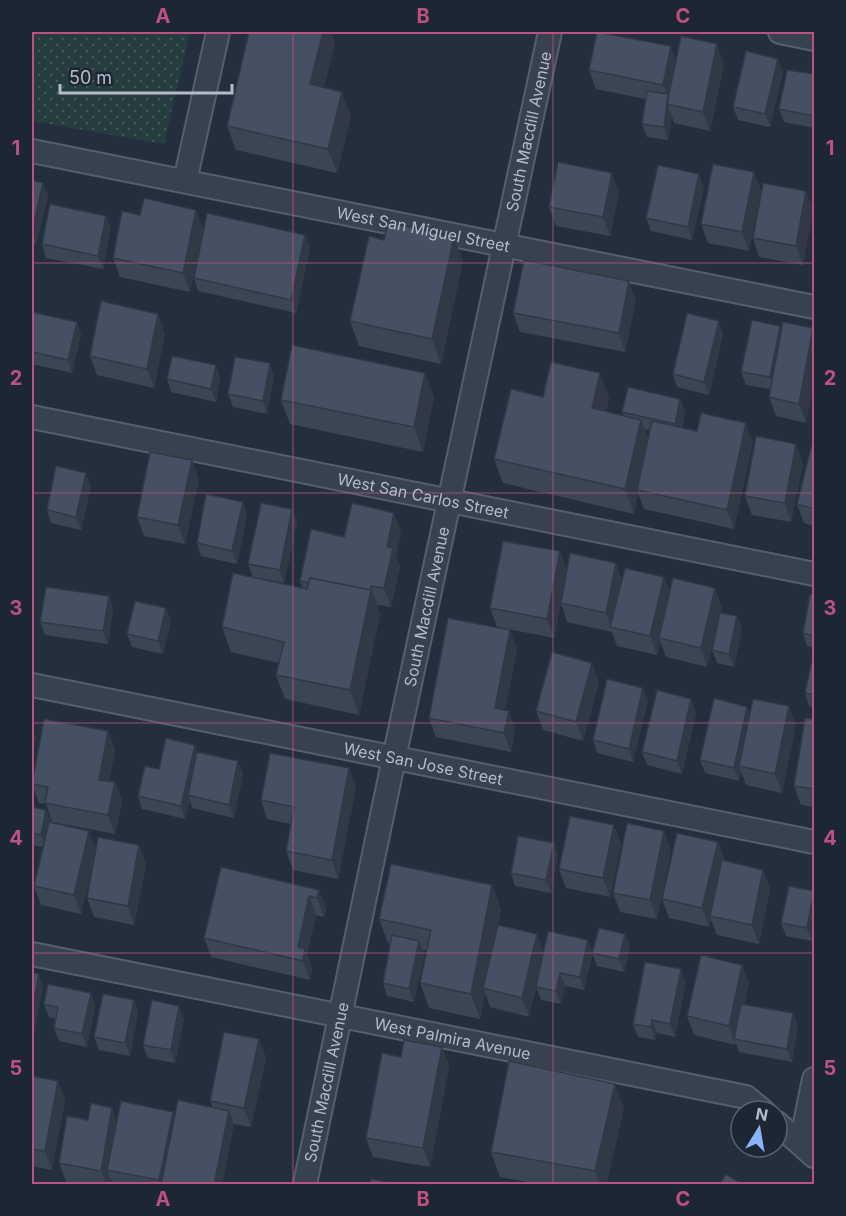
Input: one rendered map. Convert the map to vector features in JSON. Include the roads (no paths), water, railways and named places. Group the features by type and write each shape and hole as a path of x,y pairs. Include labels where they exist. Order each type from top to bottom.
{"street":[{"path":"185,181 218,32"},
{"name":"South Macdill Avenue","path":"305,1185 550,32"},
{"path":"780,32 814,39"},
{"name":"West San Miguel Street","path":"32,151 814,306"},
{"name":"West San Carlos Street","path":"32,417 814,574"},
{"name":"West San Jose Street","path":"32,685 814,842"},
{"name":"West Palmira Avenue","path":"32,954 748,1099"},
{"path":"808,1150 814,1079"},
{"path":"789,1133 808,1150"}]}
